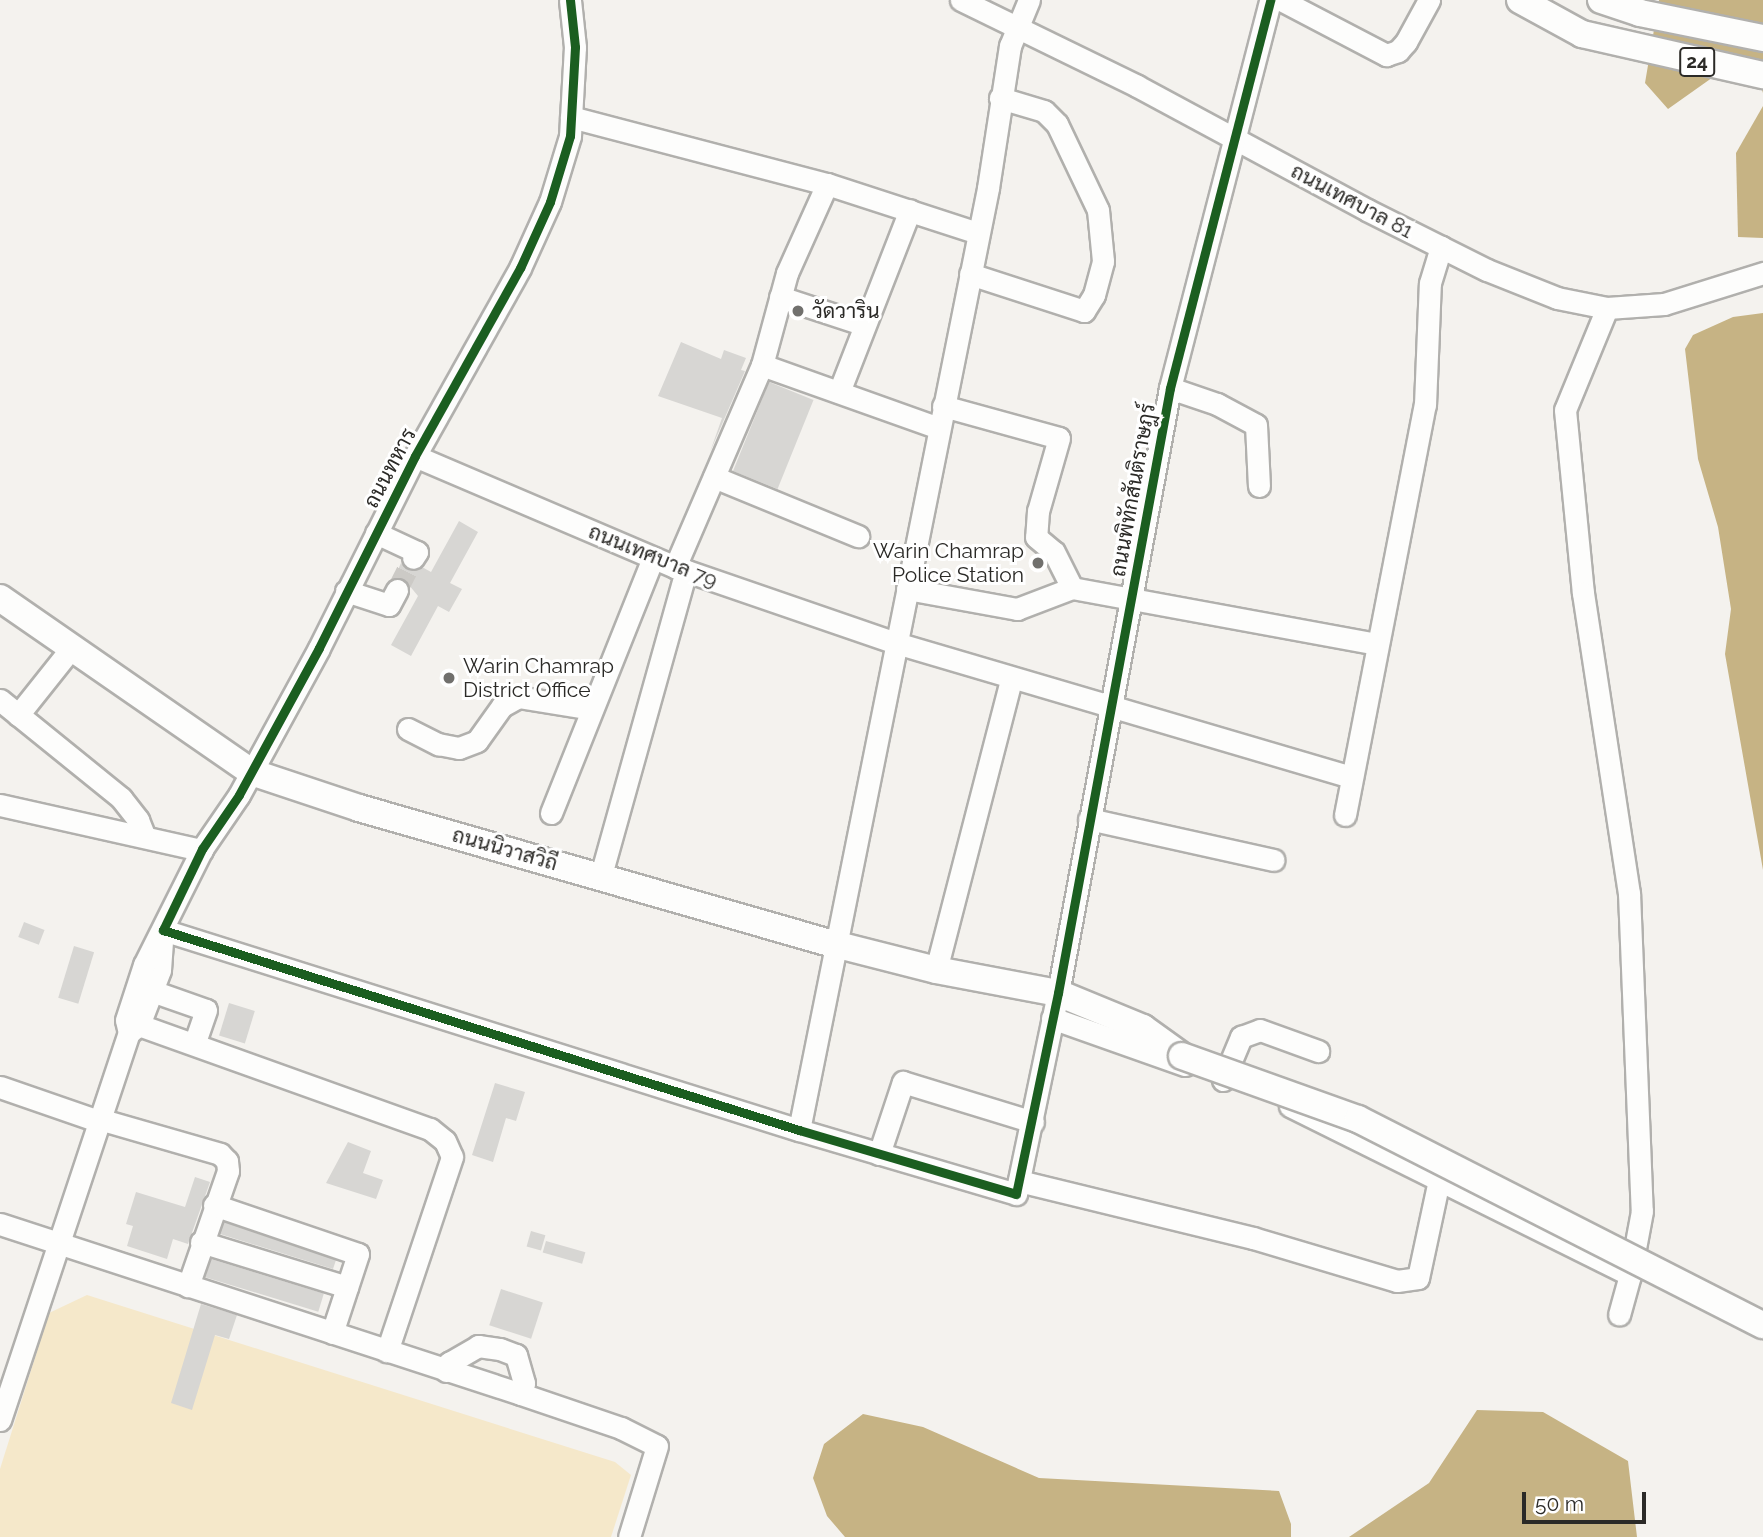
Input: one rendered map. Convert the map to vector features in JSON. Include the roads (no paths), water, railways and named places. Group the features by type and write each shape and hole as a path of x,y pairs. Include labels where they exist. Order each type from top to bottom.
{"main road":[{"name":"24","path":"1520,0 1582,34 1632,48 1763,75"},
{"name":"24","path":"1601,0 1640,13 1763,38"},
{"name":"ถนนนิวาสวิถี","path":"0,598 251,772 359,808 601,875 838,945 1143,1028 1182,1056 1358,1119 1763,1325"}],"street":[{"name":"ถนนทหาร","path":"134,1029 126,1020 137,987 202,849 251,772 415,456 520,268 550,202 570,136 572,117 575,47 570,0"},
{"name":"ถนนเทศบาล 81","path":"961,0 1018,26 1441,247 1556,298 1607,308 1664,304 1763,273"},
{"path":"799,1130 978,233 1000,98 1018,26 1029,0"},
{"name":"ถนนพิทักสันติราษฎร์","path":"1019,1181 1033,1122 1170,388 1232,137 1270,0"},
{"path":"1281,0 1386,55 1398,51 1406,41 1429,0"},
{"path":"970,274 1084,311 1094,295 1103,261 1098,210 1057,124 1044,111 1000,98"},
{"path":"572,117 827,184 978,233"},
{"path":"601,875 680,569 713,477 762,365 780,297 827,184"},
{"path":"839,393 910,210"},
{"path":"1345,815 1425,405 1430,283 1441,247"},
{"path":"780,297 865,325"},
{"path":"1607,308 1565,410 1583,593 1629,893 1643,1211 1619,1315"},
{"path":"762,365 939,428"},
{"path":"1170,388 1217,404 1255,425 1259,486"},
{"path":"943,406 1059,438 1038,511 1036,537 1054,552 1072,588"},
{"name":"ถนนเทศบาล 79","path":"415,456 680,569 896,643 1111,709 1352,777"},
{"path":"713,477 858,536"},
{"path":"376,533 416,552 413,558"},
{"path":"551,813 653,558"},
{"path":"907,589 1017,608 1072,588 1377,644"},
{"path":"346,591 389,605 397,590"},
{"path":"18,715 72,647"},
{"path":"936,970 1011,679"},
{"path":"408,729 438,744 459,748 477,741 502,706 518,697 592,709"},
{"path":"0,700 121,798 145,837"},
{"path":"0,805 202,849"},
{"path":"1089,819 1274,860"},
{"path":"0,1420 99,1120 160,970 163,930 799,1130 1016,1194 1019,1181 1253,1237 1397,1280 1418,1278 1439,1180"},
{"path":"152,991 206,1010 194,1044"},
{"path":"1055,1005 1309,1115 1630,1275"},
{"path":"134,1029 194,1044 430,1129 445,1141 452,1157 387,1351"},
{"path":"1223,1080 1241,1037 1260,1030 1318,1051"},
{"path":"880,1154 903,1082 1033,1122"},
{"path":"0,1087 99,1120 220,1154 227,1161 228,1171 201,1242 188,1286"},
{"path":"214,1205 358,1254 332,1333"},
{"path":"0,1224 621,1428 657,1446 629,1537"},
{"path":"201,1242 347,1287"},
{"path":"446,1371 449,1363 478,1346 500,1349 516,1355 524,1383 521,1394"}],"tunnel":[{"path":"397,590 413,558"}],"place":[{"name":"วัดวาริน","path":"798,311"},
{"name":"Warin Chamrap Police Station","path":"1038,563"},
{"name":"Warin Chamrap District Office","path":"449,678"}]}
